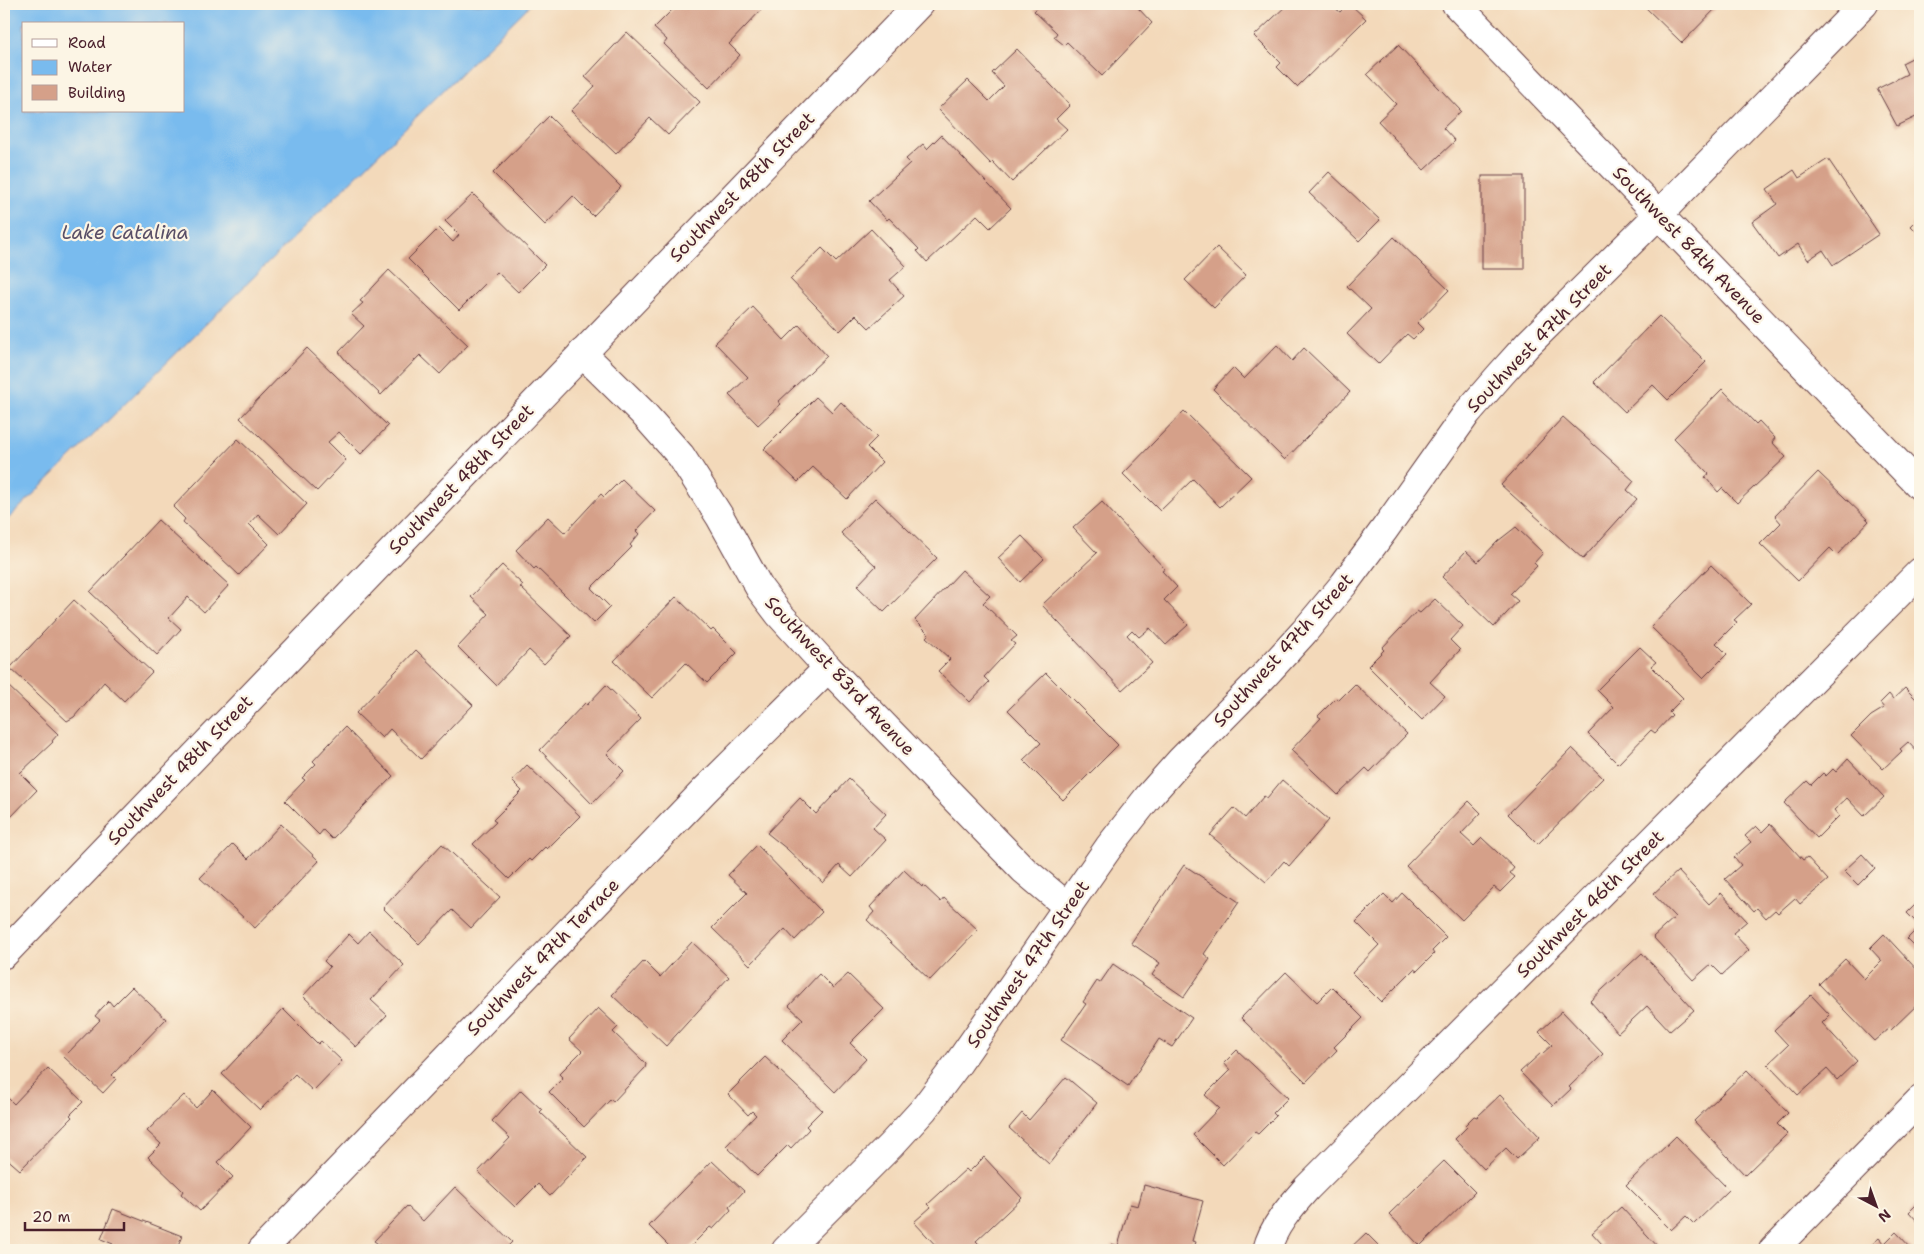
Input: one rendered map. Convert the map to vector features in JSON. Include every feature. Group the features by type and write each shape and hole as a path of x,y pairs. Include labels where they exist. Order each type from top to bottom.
{"street":[{"name":"Southwest 48th Street","path":"4,954 920,4"},
{"name":"Southwest 84th Avenue","path":"1456,4 1920,486"},
{"name":"Southwest 47th Street","path":"786,1250 891,1145 923,1110 1068,908 1109,847 1149,796 1261,679 1344,584 1431,462 1484,393 1528,344 1659,214 1864,4"},
{"name":"Southwest 83rd Avenue","path":"582,353 642,412 682,456 720,517 760,589 779,614 828,668 1024,870 1068,908"},
{"name":"Southwest 46th Street","path":"1268,1246 1290,1207 1307,1188 1920,572"},
{"name":"Southwest 47th Terrace","path":"262,1250 705,790 828,668"},
{"path":"1772,1250 1920,1100"}],"water":[{"name":"Lake Catalina","path":"4,4 531,4 4,523"}],"building":[{"path":"678,4 756,4 762,9 729,44 740,55 709,88 664,44 667,40 654,28"},
{"path":"1041,4 1142,4 1138,8 1152,23 1102,76 1067,42 1064,45 1054,37 1057,33 1034,11"},
{"path":"1288,4 1330,4 1340,12 1350,4 1366,19 1297,87 1277,67 1281,63 1254,36"},
{"path":"1642,4 1720,4 1682,43"},
{"path":"627,32 700,102 668,135 650,118 616,154 571,111 595,86 585,77"},
{"path":"1398,45 1461,111 1443,128 1455,141 1424,170 1378,121 1396,104 1367,74"},
{"path":"1017,49 1070,105 1056,119 1067,129 1012,182 993,162 991,164 938,109 968,80 989,101 1004,86 992,73"},
{"path":"1920,54 1920,115 1897,126 1877,89 1907,74 1902,63"},
{"path":"549,116 621,187 593,216 573,196 545,225 493,173"},
{"path":"941,135 1011,208 990,228 977,215 927,262 917,251 919,249 889,218 887,220 869,201 910,163 906,159 923,144 927,149"},
{"path":"1828,159 1879,234 1833,265 1823,250 1808,260 1798,244 1778,258 1752,222 1777,204 1767,189 1794,170 1799,178"},
{"path":"1329,172 1380,220 1359,241 1309,193"},
{"path":"1482,176 1524,176 1524,269 1482,269"},
{"path":"473,194 545,265 518,292 497,272 459,310 408,259 439,228 453,242 459,235 445,221"},
{"path":"1920,217 1920,235 1911,226"},
{"path":"871,229 906,266 890,280 904,296 869,328 856,315 840,331 790,279 822,248 836,262"},
{"path":"1394,237 1449,290 1417,323 1423,329 1413,339 1407,334 1378,364 1347,334 1371,309 1347,286"},
{"path":"1217,247 1246,275 1214,308 1185,280"},
{"path":"389,270 468,345 440,374 420,355 381,395 339,352 364,326 351,314 363,303 360,301"},
{"path":"753,307 784,340 799,325 827,356 778,402 781,404 758,425 729,395 748,377 715,343"},
{"path":"1659,316 1706,362 1668,400 1653,385 1625,412 1594,382"},
{"path":"1277,345 1292,361 1304,348 1350,392 1285,460 1213,389 1233,368 1244,379"},
{"path":"307,348 388,426 361,454 339,432 328,442 346,460 317,491 240,418"},
{"path":"1920,377 1920,391 1915,379"},
{"path":"1722,389 1756,424 1759,421 1775,438 1772,442 1786,457 1737,503 1722,488 1718,492 1705,477 1709,474 1674,438"},
{"path":"816,397 832,412 841,402 877,437 867,447 882,462 847,499 813,467 798,482 764,449"},
{"path":"1184,411 1251,477 1220,507 1193,479 1160,511 1123,474"},
{"path":"1563,417 1634,481 1627,490 1637,499 1583,559 1501,485"},
{"path":"238,439 307,504 279,534 258,514 249,524 269,544 239,575 183,522 185,519 173,507"},
{"path":"1818,472 1869,521 1837,555 1830,548 1798,581 1760,544 1781,523 1775,516"},
{"path":"622,479 655,511 636,531 639,534 630,545 632,547 591,588 610,607 594,623 536,567 534,569 516,550 548,517 565,533 601,494 604,497"},
{"path":"875,498 937,558 884,612 857,586 876,566 841,533"},
{"path":"1102,502 1165,569 1162,571 1177,587 1164,600 1188,625 1166,645 1150,628 1139,637 1132,630 1127,635 1152,663 1122,690 1042,605 1097,553 1073,528"},
{"path":"158,520 229,585 204,612 188,597 169,618 181,629 157,655 90,592"},
{"path":"1516,527 1543,553 1534,563 1537,566 1510,594 1518,601 1494,627 1442,577 1466,551 1478,562 1498,541"},
{"path":"1022,536 1044,559 1020,582 998,558"},
{"path":"502,565 523,585 520,587 571,636 544,664 529,650 496,685 458,647 489,614 471,597"},
{"path":"1711,565 1751,604 1734,620 1737,622 1716,643 1727,654 1703,678 1651,627"},
{"path":"962,570 990,596 983,603 1017,636 1011,641 1015,644 984,677 989,682 970,702 938,671 950,659 926,637 929,634 915,620"},
{"path":"676,597 737,653 707,683 686,663 652,698 614,661"},
{"path":"1435,599 1463,626 1450,640 1460,650 1430,682 1445,696 1422,720 1368,666 1384,650 1382,648 1417,611 1420,613"},
{"path":"74,600 152,672 124,701 104,682 74,717 67,721 10,668"},
{"path":"1640,647 1656,662 1651,666 1683,698 1669,712 1672,715 1655,733 1651,730 1618,764 1588,734 1614,707 1597,690"},
{"path":"416,650 473,705 421,759 390,729 382,738 356,713"},
{"path":"1046,673 1118,745 1063,800 1023,760 1041,743 1008,710"},
{"path":"4,682 58,734 53,742 20,773 37,790 9,819 4,814"},
{"path":"1355,684 1407,734 1370,772 1366,768 1338,795 1291,750 1321,718 1318,716 1336,698 1339,700"},
{"path":"606,685 641,719 607,754 624,771 592,804 540,750 585,703 587,705"},
{"path":"1905,688 1920,703 1920,755 1908,742 1900,749 1902,751 1883,769 1851,736 1871,716 1884,708 1880,703 1889,694 1893,699"},
{"path":"345,727 393,776 332,839 323,830 319,835 285,801 305,780 302,778 316,764 313,761"},
{"path":"1572,748 1603,778 1538,844 1508,814"},
{"path":"1848,759 1884,797 1864,816 1847,798 1834,810 1839,816 1817,838 1784,803 1807,781 1811,785 1823,773 1826,776 1833,769 1836,772"},
{"path":"527,765 580,816 547,849 545,847 531,861 529,859 509,879 473,844 496,822 493,820 522,791 512,781"},
{"path":"849,779 886,814 873,828 886,840 852,877 839,865 823,883 767,833 800,798 816,814"},
{"path":"1282,780 1329,820 1289,866 1284,861 1266,882 1210,835 1234,808 1245,818 1264,796 1267,798"},
{"path":"1469,801 1481,813 1461,834 1474,846 1482,838 1514,868 1510,873 1515,877 1500,892 1494,887 1462,920 1406,866"},
{"path":"281,824 319,861 255,928 200,878 233,844 248,859"},
{"path":"1770,824 1803,860 1807,857 1828,880 1800,904 1795,898 1778,913 1775,910 1766,918 1757,908 1754,911 1725,879 1741,865 1734,857 1751,842 1745,836 1756,826 1762,832"},
{"path":"442,844 500,897 471,928 452,910 419,944 383,908"},
{"path":"757,845 822,912 795,940 785,929 750,965 712,928 747,893 728,875"},
{"path":"1862,854 1875,868 1858,885 1844,871"},
{"path":"1184,865 1239,902 1204,954 1210,959 1184,997 1152,975 1160,963 1131,943"},
{"path":"904,870 941,902 944,898 978,930 930,980 867,920 874,912 870,907"},
{"path":"1678,871 1709,904 1721,893 1747,921 1733,933 1749,950 1722,975 1711,964 1693,980 1653,937 1675,917 1653,894"},
{"path":"1402,893 1446,937 1432,951 1434,954 1417,971 1414,969 1381,1002 1352,973 1379,945 1356,922 1384,894 1393,903"},
{"path":"1920,900 1920,926 1907,913"},
{"path":"1920,926 1920,952 1907,939"},
{"path":"369,931 404,965 371,1000 387,1015 356,1047 303,996 330,967 324,961 349,934 358,943"},
{"path":"1884,934 1920,973 1920,1002 1891,1030 1889,1028 1874,1041 1819,984 1845,959 1864,979 1882,961 1870,948"},
{"path":"692,942 729,977 666,1046 612,995 644,961 660,977"},
{"path":"1642,953 1694,1010 1670,1031 1647,1006 1618,1033 1590,1001"},
{"path":"1113,964 1192,1018 1172,1047 1159,1039 1128,1086 1061,1040 1086,1004 1083,1002 1097,981 1100,983"},
{"path":"1286,972 1317,1002 1332,987 1363,1018 1334,1047 1337,1050 1306,1082 1241,1018"},
{"path":"819,974 833,988 848,974 884,1009 850,1043 866,1059 835,1092 782,1040 803,1019 789,1006"},
{"path":"132,987 166,1019 112,1075 116,1079 103,1093 64,1057 100,1020 95,1016 102,1008 109,1001 113,1006"},
{"path":"1811,995 1830,1015 1822,1023 1857,1061 1837,1080 1827,1069 1798,1095 1768,1064 1788,1045 1774,1030"},
{"path":"598,1008 618,1027 613,1032 646,1064 645,1068 613,1102 611,1099 584,1127 549,1092 563,1078 559,1074 582,1051 569,1039"},
{"path":"283,1009 318,1044 321,1041 342,1061 313,1091 295,1074 260,1110 222,1074"},
{"path":"1562,1011 1603,1054 1569,1087 1571,1089 1553,1106 1520,1072 1552,1045 1539,1032"},
{"path":"1237,1050 1288,1098 1273,1113 1276,1116 1258,1134 1255,1132 1223,1165 1193,1135 1219,1108 1205,1095 1230,1070 1224,1063"},
{"path":"765,1057 822,1110 806,1126 809,1129 791,1148 788,1145 757,1176 726,1146 756,1115 752,1111 748,1115 728,1094"},
{"path":"48,1068 83,1102 70,1115 72,1117 20,1170 4,1156 4,1094 14,1104"},
{"path":"1747,1070 1788,1113 1777,1124 1787,1134 1745,1175 1694,1121"},
{"path":"1066,1077 1097,1103 1049,1164 1009,1128 1022,1113 1029,1120"},
{"path":"213,1090 251,1127 218,1162 233,1177 200,1211 181,1194 183,1191 148,1157 161,1144 147,1131 184,1095 196,1108"},
{"path":"521,1090 542,1110 540,1112 587,1157 550,1196 538,1184 515,1207 478,1172 510,1138 492,1121"},
{"path":"1500,1095 1540,1137 1517,1159 1506,1148 1484,1169 1455,1139 1467,1127 1465,1125 1474,1116 1477,1117"},
{"path":"1676,1136 1729,1190 1694,1224 1686,1216 1671,1230 1626,1185"},
{"path":"984,1157 1022,1198 976,1241 985,1250 940,1250 914,1222 931,1207 928,1204 966,1169 969,1172"},
{"path":"712,1161 744,1191 729,1207 731,1210 713,1229 710,1227 687,1250 673,1250 649,1226"},
{"path":"1444,1161 1475,1192 1420,1246 1389,1214"},
{"path":"1144,1185 1203,1201 1192,1241 1196,1242 1193,1250 1111,1250 1112,1244 1118,1246 1130,1204 1138,1206"},
{"path":"455,1187 512,1242 504,1250 387,1250 374,1241 407,1206 423,1221"},
{"path":"1920,1201 1920,1224 1909,1212"},
{"path":"1621,1207 1661,1250 1596,1250 1602,1244 1592,1233"},
{"path":"113,1209 182,1236 176,1250 111,1250 113,1244 101,1239"},
{"path":"1896,1232 1913,1250 1866,1250 1879,1238 1884,1244"},
{"path":"1366,1233 1383,1250 1348,1250"}]}
